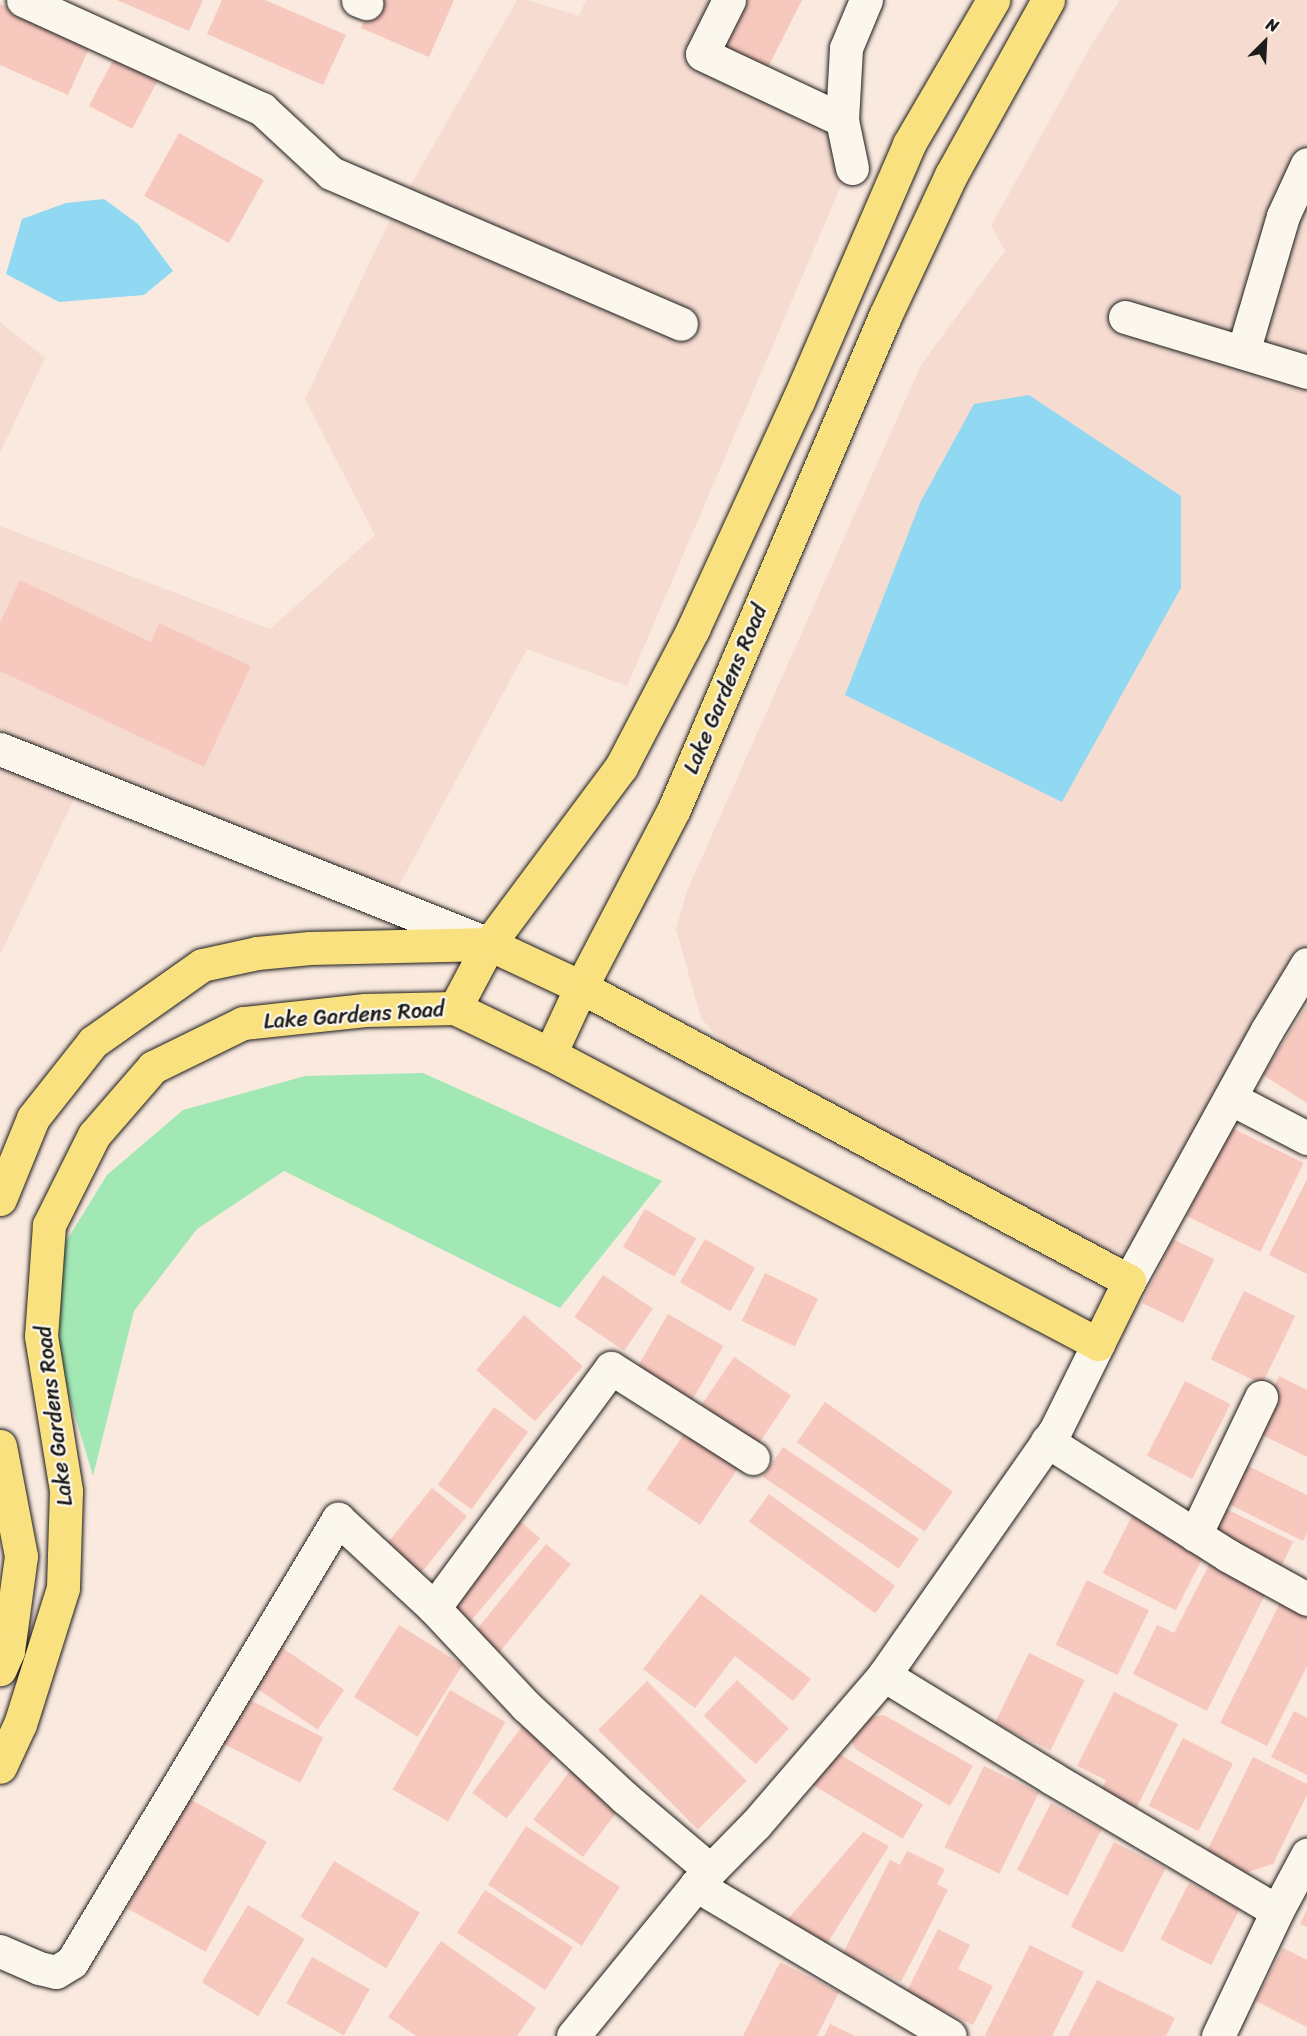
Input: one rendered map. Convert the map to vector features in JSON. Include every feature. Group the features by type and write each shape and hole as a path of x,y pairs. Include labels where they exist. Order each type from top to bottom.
{"main road":[{"path":"455,1008 489,944 621,767 698,618 798,401 909,144 993,0"},
{"name":"Lake Gardens Road","path":"0,1767 20,1724 63,1588 66,1491 41,1336 49,1226 94,1135 153,1067 243,1023 365,1010 455,1008 550,1054 581,987 674,809 885,316 951,175 1048,0"},
{"path":"0,1199 33,1118 93,1042 202,965 258,953 310,948 489,944 581,987 1129,1281 1098,1344 550,1054"},
{"path":"0,1446 21,1556 8,1651 0,1669"}],"street":[{"path":"22,0 262,109 331,173 681,324"},
{"path":"729,0 702,54 842,120"},
{"path":"852,168 842,120 846,48 866,0"},
{"path":"1243,352 1283,216 1307,164"},
{"path":"1125,317 1307,372"},
{"path":"0,749 489,944"},
{"path":"1129,1281 1307,964"},
{"path":"1230,1098 1307,1138"},
{"path":"573,2036 703,1877 756,1824 884,1675 1047,1441 1098,1344"},
{"path":"434,1608 611,1368 753,1458"},
{"path":"1195,1535 1261,1397"},
{"path":"1047,1441 1195,1535 1307,1599"},
{"path":"0,1951 39,1968 56,1972 72,1962 338,1519 434,1608 526,1706 624,1797 703,1877 950,2036"},
{"path":"884,1675 1052,1778 1277,1911"},
{"path":"1218,2036 1277,1911 1307,1856"}],"shaded area":[{"path":"517,0 528,0 579,16 586,0 715,0 686,53 832,123 843,181 627,686 527,649 395,893 72,766 0,731 0,526 270,629 375,535 305,399 386,228"},
{"path":"1120,0 1307,0 1307,945 1129,1257 1029,1227 752,1078 701,1018 676,929 687,891 921,365 1005,251 991,226 1092,44"},
{"path":"0,322 45,358 0,453"},
{"path":"0,756 77,792 0,955"}],"green space":[{"path":"423,1073 662,1181 560,1308 284,1171 197,1229 134,1311 93,1476 54,1346 54,1261 107,1175 183,1110 305,1076"}],"water":[{"path":"104,199 138,224 173,271 144,295 59,302 6,274 22,219 66,203"},
{"path":"1029,395 1181,496 1181,588 1062,802 845,695 921,501 974,404"}],"building":[{"path":"117,0 203,0 189,31"},
{"path":"222,0 265,0 346,35 323,85 207,34"},
{"path":"373,0 454,0 429,57 361,28"},
{"path":"749,0 802,0 763,77 721,56"},
{"path":"0,4 91,44 68,95 0,65"},
{"path":"118,51 161,74 132,129 89,106"},
{"path":"179,133 264,180 229,243 144,196"},
{"path":"20,580 151,642 159,623 251,666 204,767 0,671 0,623"},
{"path":"1307,1005 1307,1103 1263,1075"},
{"path":"1230,1127 1304,1163 1260,1252 1187,1216"},
{"path":"1307,1179 1307,1274 1269,1255"},
{"path":"645,1209 696,1238 674,1277 623,1247"},
{"path":"705,1239 755,1268 730,1311 680,1282"},
{"path":"1173,1239 1214,1259 1183,1323 1142,1303"},
{"path":"765,1273 818,1299 795,1346 742,1321"},
{"path":"603,1275 653,1309 624,1351 574,1317"},
{"path":"1244,1291 1295,1316 1262,1384 1211,1359"},
{"path":"668,1314 723,1346 692,1400 637,1368"},
{"path":"524,1315 583,1366 535,1421 476,1370"},
{"path":"734,1357 791,1396 759,1444 702,1405"},
{"path":"1279,1376 1307,1390 1307,1457 1252,1430"},
{"path":"1185,1381 1230,1404 1192,1479 1147,1456"},
{"path":"825,1402 953,1491 925,1532 797,1442"},
{"path":"494,1407 528,1432 472,1509 438,1485"},
{"path":"686,1431 739,1467 700,1525 647,1489"},
{"path":"783,1447 919,1539 899,1569 763,1477"},
{"path":"1238,1461 1307,1495 1307,1533 1303,1541 1219,1499"},
{"path":"432,1488 467,1516 421,1573 386,1545"},
{"path":"769,1494 895,1586 875,1613 749,1522"},
{"path":"1216,1504 1293,1542 1280,1570 1202,1532"},
{"path":"1135,1510 1208,1547 1176,1610 1103,1573"},
{"path":"515,1517 540,1538 468,1624 443,1603"},
{"path":"546,1544 571,1564 500,1652 475,1632"},
{"path":"1211,1561 1268,1589 1207,1711 1133,1674 1157,1625 1174,1633"},
{"path":"1087,1580 1149,1610 1117,1675 1055,1645"},
{"path":"701,1594 811,1679 793,1701 735,1656 695,1708 643,1669"},
{"path":"1282,1599 1307,1611 1307,1666 1267,1746 1220,1723"},
{"path":"399,1625 463,1665 418,1737 354,1697"},
{"path":"278,1645 344,1690 317,1730 251,1685"},
{"path":"1029,1653 1085,1680 1051,1750 995,1723"},
{"path":"737,1680 789,1728 756,1764 704,1716"},
{"path":"647,1681 747,1781 698,1829 598,1730"},
{"path":"450,1690 505,1722 448,1822 392,1790"},
{"path":"1114,1692 1178,1724 1135,1811 1100,1792 1106,1780 1077,1766"},
{"path":"244,1697 323,1737 300,1783 221,1742"},
{"path":"1294,1711 1307,1718 1307,1775 1271,1757"},
{"path":"884,1715 973,1766 950,1806 855,1749 851,1740 865,1718"},
{"path":"524,1724 558,1750 507,1819 472,1793"},
{"path":"1183,1738 1233,1763 1198,1831 1148,1806"},
{"path":"834,1751 923,1805 903,1839 813,1785"},
{"path":"1253,1757 1307,1784 1307,1795 1273,1864 1245,1873 1207,1851"},
{"path":"984,1766 1039,1793 999,1874 945,1847"},
{"path":"570,1771 620,1808 583,1857 533,1820"},
{"path":"188,1798 267,1842 206,1952 127,1908"},
{"path":"1051,1803 1102,1829 1068,1896 1017,1870"},
{"path":"526,1826 620,1887 582,1946 488,1885"},
{"path":"863,1832 889,1846 826,1945 787,1920"},
{"path":"1114,1842 1166,1868 1123,1953 1071,1927"},
{"path":"907,1851 945,1869 937,1884 948,1890 901,1982 843,1953 890,1860 900,1865"},
{"path":"334,1861 420,1913 386,1968 301,1917"},
{"path":"1189,1883 1240,1909 1211,1965 1160,1939"},
{"path":"485,1890 573,1947 545,1990 457,1933"},
{"path":"248,1905 305,1939 258,2016 202,1982"},
{"path":"1307,1909 1307,1927 1300,1924"},
{"path":"938,1929 970,1945 958,1969 993,1986 973,2025 906,1993"},
{"path":"441,1941 536,2008 517,2036 416,2036 388,2017"},
{"path":"1030,1945 1084,1972 1052,2036 985,2035"},
{"path":"1283,1948 1307,1960 1307,2027 1256,2001"},
{"path":"312,1957 370,1989 344,2035 286,2003"},
{"path":"780,1962 839,1992 817,2036 743,2036"},
{"path":"1097,1980 1175,2018 1166,2036 1068,2036"},
{"path":"830,2024 855,2036 824,2036"}]}
